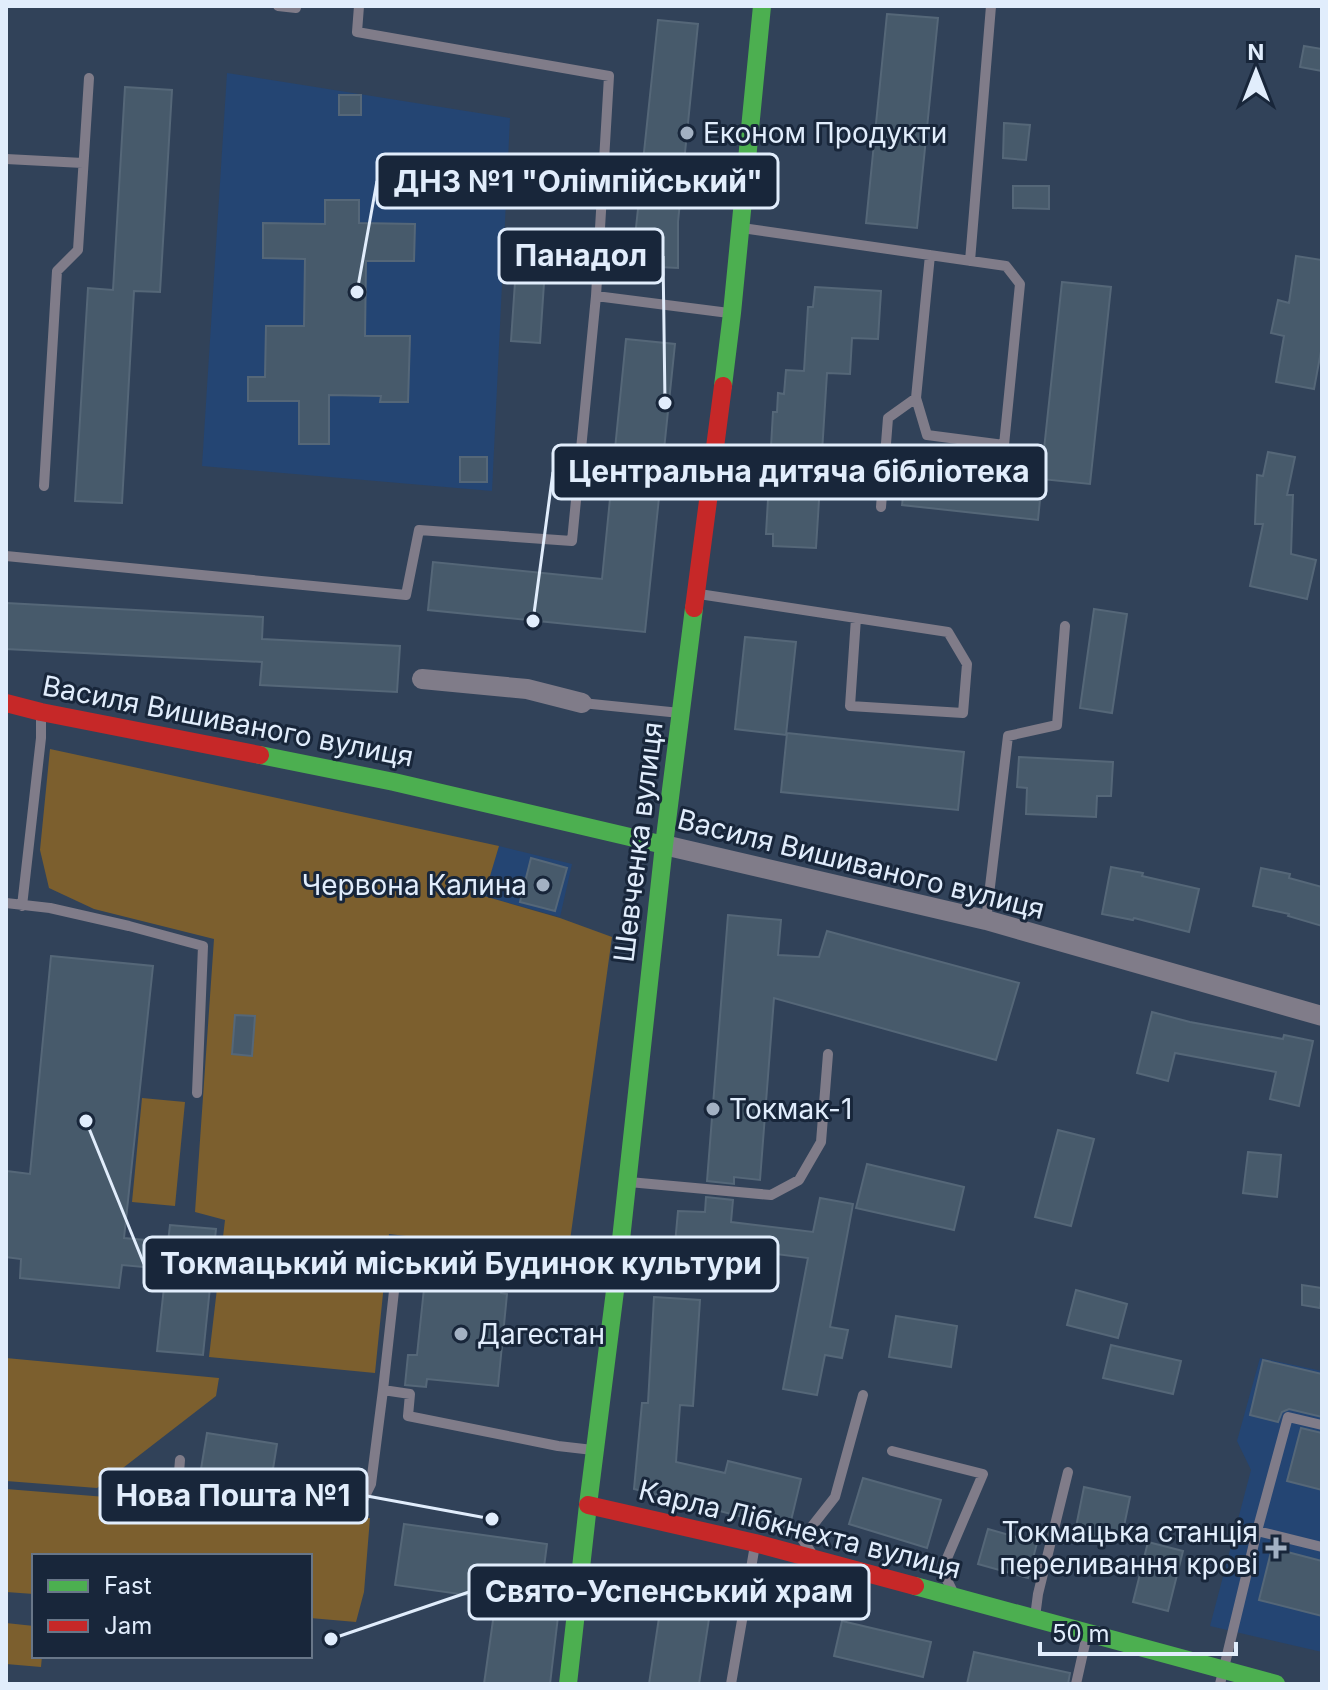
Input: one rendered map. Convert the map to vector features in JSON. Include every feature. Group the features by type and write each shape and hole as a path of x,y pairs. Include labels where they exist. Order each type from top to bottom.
{"street":[{"name":"Шевченка вулиця","path":"568,1684 664,845 732,313 762,6"},
{"path":"422,679 527,689 582,703"},
{"name":"Василя Вишиваного вулиця","path":"6,703 394,782 986,920 1322,1016"},
{"name":"Карла Лібкнехта вулиця","path":"588,1505 755,1543 956,1597 1087,1633 1222,1677 1276,1684"}],"lane":[{"path":"278,6 296,6"},
{"path":"6,556 406,595 419,530 572,541 596,296 609,76 357,32 359,6"},
{"path":"970,261 991,6"},
{"path":"44,486 57,271 78,250 89,78"},
{"path":"6,159 83,163"},
{"path":"740,228 930,255 1006,266 1020,284 1004,445 927,435 916,398 930,255"},
{"path":"596,296 732,313"},
{"path":"881,507 888,418 916,398"},
{"path":"697,594 856,618 948,632 967,664 963,713 850,706 856,618"},
{"path":"986,920 1008,736 1057,725 1065,626"},
{"path":"582,703 682,713"},
{"path":"22,906 41,738 41,712"},
{"path":"6,903 50,908 203,946 197,1093"},
{"path":"627,1182 771,1195 799,1180 821,1142 828,1054"},
{"path":"180,1460 177,1497 354,1507 364,1498 371,1484 399,1246 618,1267"},
{"path":"383,1390 410,1394 408,1416 595,1451"},
{"path":"818,1560 802,1539 835,1497 863,1395"},
{"path":"1222,1677 1288,1417 1322,1425"},
{"path":"892,1451 983,1474 942,1570 956,1597"},
{"path":"1034,1619 1068,1472"},
{"path":"1257,1531 1322,1547"},
{"path":"731,1684 755,1543"},
{"path":"1076,1684 1087,1633"}],"shaded area":[{"path":"227,73 510,118 492,491 202,466"},
{"path":"50,749 499,846 484,896 612,937 568,1255 389,1234 375,1373 209,1357 225,1220 195,1212 214,939 94,909 49,888 40,850"},
{"path":"499,846 572,864 560,917 483,896"},
{"path":"142,1098 185,1102 175,1206 132,1202"},
{"path":"6,1358 219,1378 216,1396 97,1488 6,1481"},
{"name":"Токмацька станція переливання крові","path":"1260,1358 1322,1371 1322,1652 1210,1626 1251,1470 1237,1441"},
{"path":"6,1489 370,1518 364,1592 356,1622 312,1618 312,1554 32,1554 32,1594 6,1592"},
{"path":"6,1623 32,1626 32,1658 42,1658 41,1667 6,1664"}],"building":[{"path":"887,14 938,18 917,228 866,223"},
{"path":"658,20 698,24 678,222 678,268 617,265 618,235 635,237"},
{"path":"1304,46 1322,49 1322,71 1300,67"},
{"path":"125,87 172,90 160,292 134,291 122,503 75,501 88,288 113,290"},
{"path":"339,95 361,95 361,115 339,115"},
{"path":"1004,123 1030,125 1026,160 1003,158"},
{"path":"1013,186 1049,186 1049,209 1013,208"},
{"path":"325,200 359,200 359,223 415,224 414,261 366,261 365,336 410,336 408,402 380,402 381,396 329,395 329,444 299,444 299,401 248,401 248,377 265,377 266,326 304,326 305,259 263,258 263,223 325,224"},
{"path":"1296,256 1322,260 1322,346 1314,389 1276,382 1284,336 1271,333 1278,300 1289,303"},
{"path":"515,282 544,283 540,343 511,341"},
{"path":"1062,282 1111,287 1090,484 1042,479 1038,520 902,505 907,462 1041,477"},
{"path":"815,287 881,291 878,339 852,338 850,374 827,373 816,548 773,546 773,534 766,534 773,412 777,412 778,393 784,394 786,370 804,371 808,307 813,307"},
{"path":"626,339 675,344 645,632 428,610 433,562 602,579"},
{"path":"1268,452 1295,457 1287,495 1293,495 1291,554 1316,560 1307,599 1250,586 1263,524 1255,524 1257,475 1263,476"},
{"path":"460,457 487,457 487,482 460,482"},
{"path":"6,603 263,617 262,639 400,646 397,692 260,685 262,662 6,649"},
{"path":"1094,609 1127,614 1112,713 1080,708"},
{"path":"745,637 796,642 786,735 735,729"},
{"path":"787,733 964,752 958,810 781,792"},
{"path":"1019,757 1113,762 1111,796 1097,796 1096,817 1026,814 1027,788 1017,787"},
{"name":"Червона Калина","path":"531,858 567,868 555,911 520,902"},
{"path":"1111,867 1199,889 1189,932 1134,918 1102,914"},
{"path":"1261,868 1290,874 1289,878 1322,887 1322,926 1253,906"},
{"path":"728,915 781,920 778,955 819,957 827,931 1019,983 996,1060 774,998 760,1180 734,1177 734,1184 707,1181"},
{"path":"51,956 153,966 124,1238 168,1242 170,1225 216,1229 203,1355 157,1351 166,1269 122,1265 119,1288 20,1278 21,1259 6,1257 6,1171 30,1174"},
{"path":"1152,1012 1283,1039 1284,1035 1313,1041 1299,1106 1270,1099 1276,1072 1175,1053 1168,1081 1137,1073"},
{"path":"235,1015 255,1016 252,1056 232,1054"},
{"path":"1058,1130 1094,1139 1071,1226 1035,1217"},
{"path":"1248,1152 1281,1155 1277,1197 1243,1193"},
{"path":"867,1164 964,1187 954,1230 856,1208"},
{"path":"706,1197 733,1200 731,1222 813,1232 820,1198 853,1204 830,1327 848,1330 842,1358 825,1355 817,1395 783,1389 808,1258 675,1244 678,1211 705,1212"},
{"name":"Дагестан","path":"427,1260 504,1268 501,1293 507,1294 498,1386 427,1379 426,1387 405,1385 408,1355 417,1355"},
{"path":"1302,1285 1322,1288 1320,1308 1302,1305"},
{"path":"1076,1290 1127,1304 1118,1338 1067,1325"},
{"path":"654,1297 700,1300 693,1406 680,1405 676,1462 725,1473 728,1461 801,1479 789,1529 634,1489 642,1403 648,1403"},
{"path":"896,1316 957,1326 951,1367 889,1357"},
{"path":"1111,1345 1181,1361 1173,1394 1103,1378"},
{"path":"1263,1360 1322,1374 1322,1417 1289,1409 1282,1412 1278,1422 1250,1415"},
{"path":"1301,1428 1322,1433 1322,1490 1287,1481"},
{"path":"207,1433 277,1444 269,1494 198,1487"},
{"path":"863,1478 941,1500 927,1548 849,1524"},
{"path":"1084,1487 1130,1497 1121,1541 1075,1532"},
{"path":"404,1524 547,1544 539,1605 559,1608 550,1684 484,1684 496,1599 395,1585"},
{"path":"988,1529 1037,1543 1028,1578 978,1564"},
{"path":"1148,1542 1183,1551 1168,1611 1133,1602"},
{"path":"1272,1548 1322,1561 1322,1616 1259,1600"},
{"path":"665,1578 714,1586 699,1684 649,1684"},
{"path":"842,1621 931,1642 923,1677 834,1656"},
{"path":"974,1652 1070,1673 1068,1684 967,1684"}],"traffic: fast":[{"path":"723,386 762,6"},
{"path":"568,1684 694,608"},
{"path":"260,755 394,782 664,845"},
{"path":"915,1586 1276,1684"}],"traffic: jam":[{"path":"694,608 723,386"},
{"path":"6,703 260,755"},
{"path":"588,1505 755,1543 915,1586"}],"place":[{"name":"Економ Продукти","path":"687,133"},
{"name":"ДНЗ №1 \"Олімпійський\"","path":"357,292"},
{"name":"Панадол","path":"665,403"},
{"name":"Центральна дитяча бібліотека","path":"533,621"},
{"name":"Червона Калина","path":"543,885"},
{"name":"Токмак-1","path":"713,1109"},
{"name":"Токмацький міський Будинок культури","path":"86,1121"},
{"name":"Дагестан","path":"461,1334"},
{"name":"Нова Пошта №1","path":"492,1519"},
{"name":"Токмацька станція переливання крові","path":"1276,1548"},
{"name":"Свято-Успенський храм","path":"331,1639"}]}
